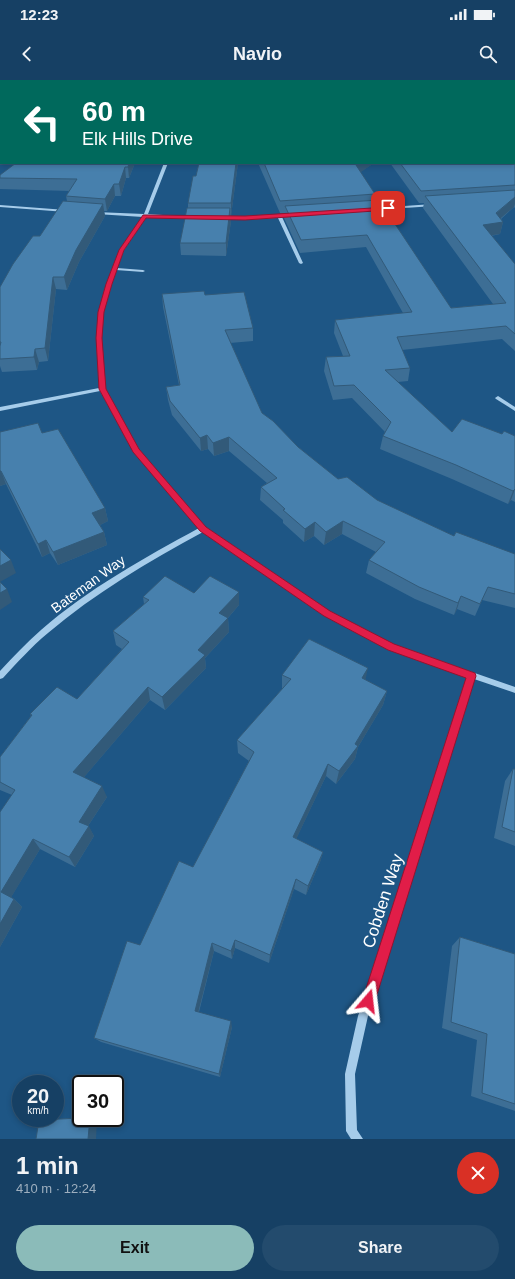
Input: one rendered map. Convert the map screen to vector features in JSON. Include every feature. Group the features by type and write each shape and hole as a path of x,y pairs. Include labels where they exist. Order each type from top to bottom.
{"street":[{"path":"166,164 145,216 122,250 109,284 101,312 99,338 102,389 136,450 203,529 327,614 391,647 515,690"},
{"path":"368,210 439,205"},
{"path":"0,206 73,212"},
{"path":"88,213 196,218"},
{"path":"217,218 296,216"},
{"path":"280,217 300,262"},
{"path":"115,269 143,271"},
{"path":"0,409 102,389"},
{"path":"498,398 515,409"},
{"name":"Bateman Way","path":"0,676 15,659 48,630 102,588 140,563 203,529"},
{"name":"Cobden Way","path":"357,1139 352,1131 350,1074 364,1016 471,676"}],"building":[{"path":"15,164 129,164 128,167 125,167 119,184 114,184 105,199 66,196 77,179 0,178 0,175"},
{"path":"199,164 236,164 231,203 188,203 193,176 196,176"},
{"path":"264,164 358,164 356,165 375,194 280,201"},
{"path":"401,164 515,164 515,185 421,191"},
{"path":"515,190 515,197 496,213 503,222 483,225 515,264 515,334 506,326 397,337 410,368 385,370 452,432 462,419 502,434 504,431 515,436 515,489 513,491 456,465 383,436 391,422 354,385 334,386 326,357 350,356 335,320 412,312 367,235 301,240 285,206 379,200 451,308 506,303 425,196"},
{"path":"63,201 103,204 76,250 64,277 53,277 45,348 35,349 34,357 0,359 0,287 13,264 33,236 40,236"},
{"path":"187,208 230,208 226,243 180,243"},
{"path":"204,291 205,295 244,292 253,328 225,330 262,413 273,421 298,447 338,479 347,477 377,500 454,536 456,532 515,554 515,594 488,587 480,604 461,596 458,603 419,587 369,560 385,542 343,521 326,532 315,522 305,529 283,510 285,509 261,487 277,478 229,437 213,443 207,435 200,438 170,401 166,387 180,385 162,294"},
{"path":"38,423 42,433 58,429 105,508 92,513 104,532 53,552 46,540 38,544 0,471 0,432"},
{"path":"0,549 11,560 0,566"},
{"path":"165,576 194,593 210,576 239,592 219,613 228,618 198,650 205,655 162,697 148,687 73,772 102,786 79,822 89,826 69,857 33,839 1,892 14,899 0,924 0,812 15,790 0,782 0,757 32,715 30,714 57,687 77,699 129,642 113,631 149,600 143,597"},
{"path":"0,582 7,589 0,593"},
{"path":"309,639 368,668 362,678 387,691 355,744 358,746 339,771 328,764 293,837 323,852 308,886 296,879 270,955 235,940 231,951 212,943 195,1011 231,1021 219,1074 94,1038 127,941 140,945 179,861 193,867 254,752 237,740 291,679 282,675"},
{"path":"513,769 515,769 515,832 502,827"},
{"path":"460,937 515,954 515,1104 482,1093 487,1034 451,1022"},
{"path":"72,1118 72,1127 89,1127 88,1139 36,1139 38,1127 64,1127 64,1119"}],"route":[{"path":"368,1001 471,676 443,664 391,647 327,614 203,529 169,491 136,450 102,389 99,338 101,312 109,284 122,250 145,216 175,218 280,217 388,208"}]}
